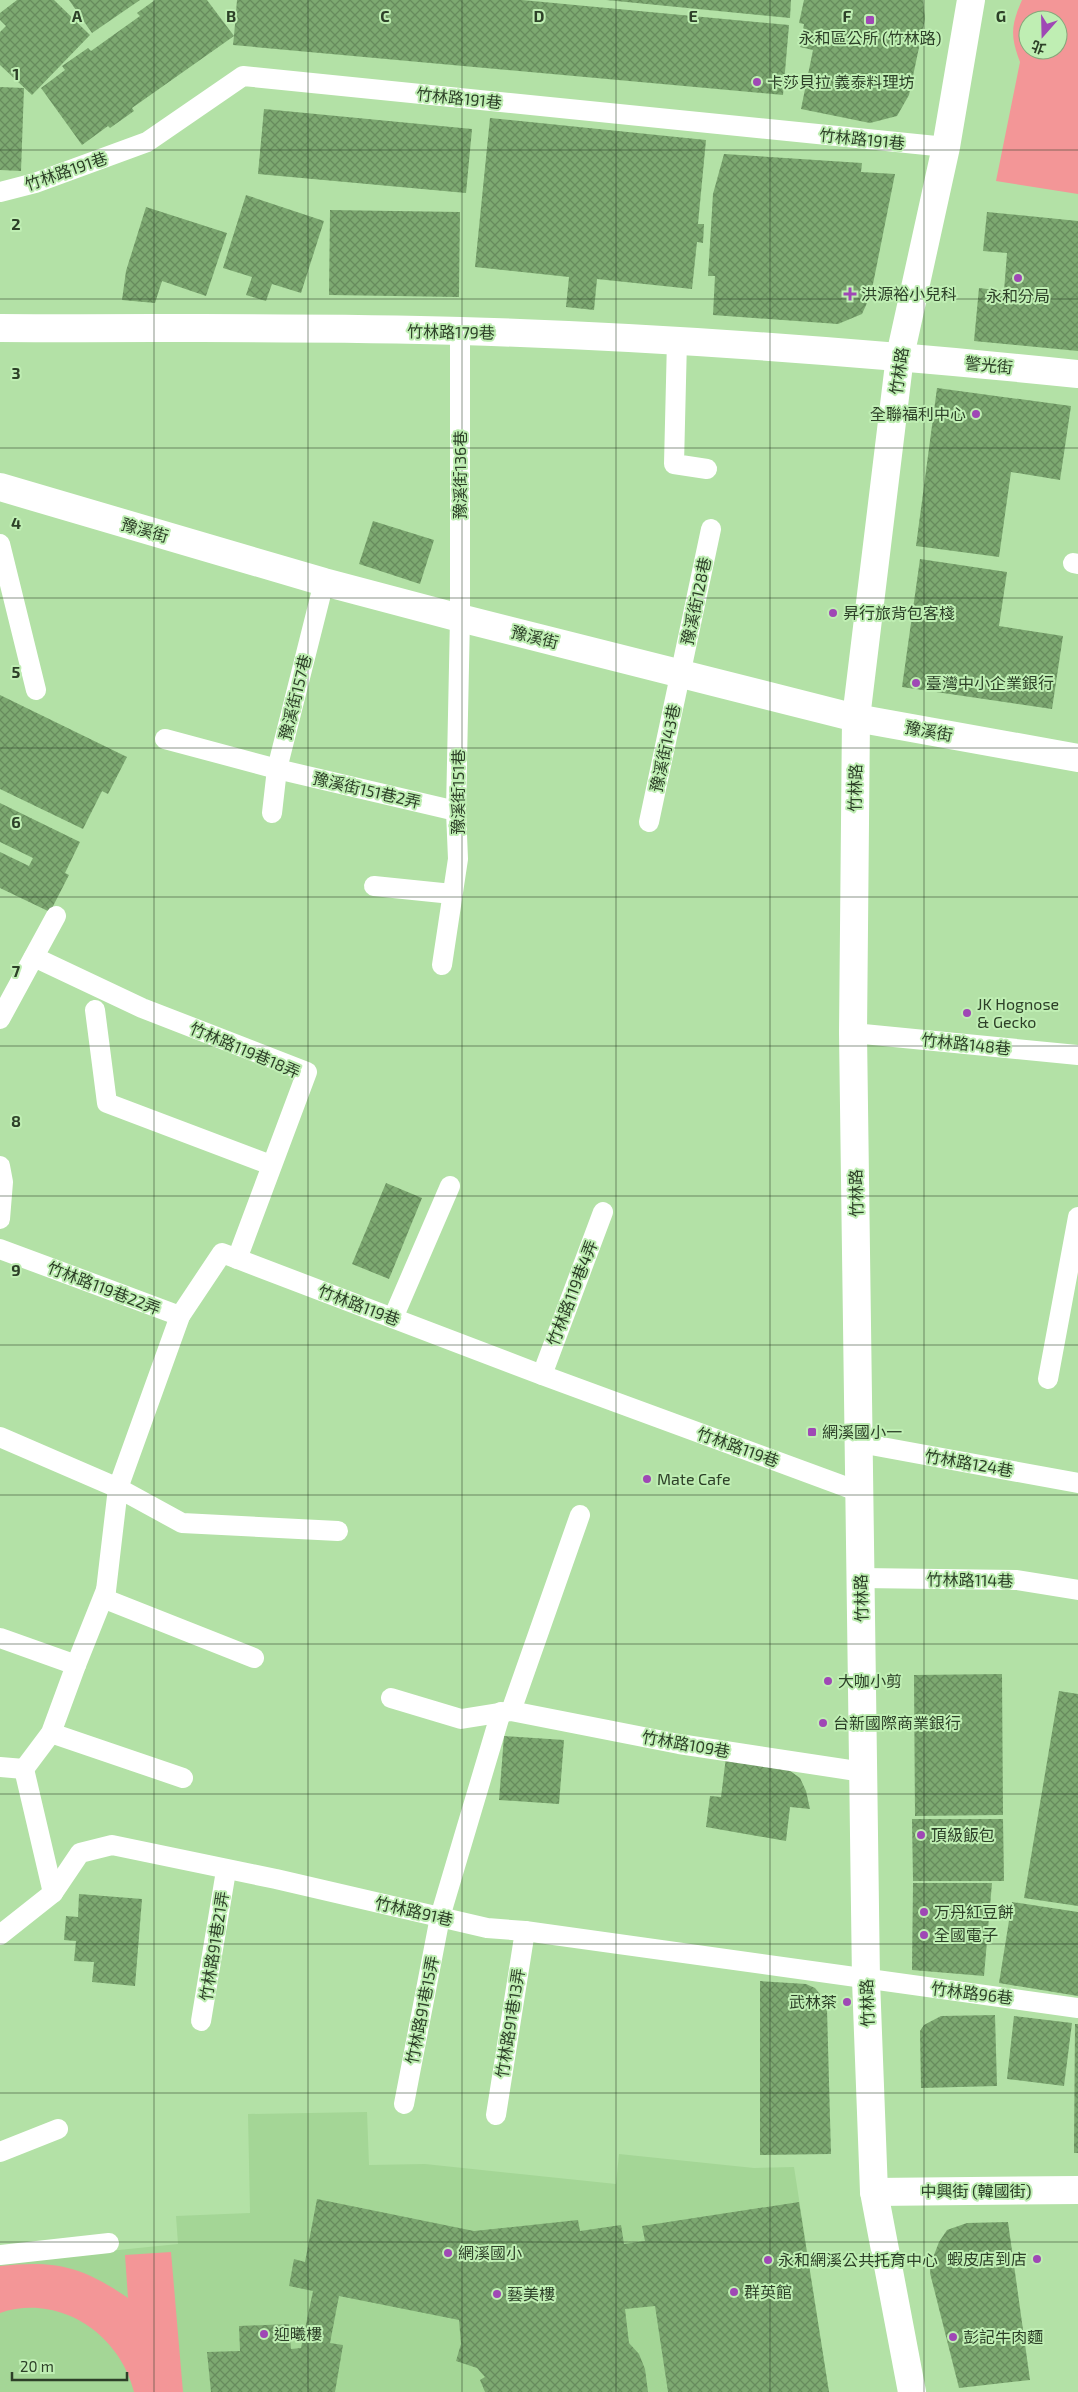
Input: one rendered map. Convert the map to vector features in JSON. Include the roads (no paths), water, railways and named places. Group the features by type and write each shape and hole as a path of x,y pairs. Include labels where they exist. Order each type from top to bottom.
{"street":[{"name":"竹林路","path":"912,2392 874,2192 866,1980 853,1032 856,718 900,356 946,147 971,0"},
{"name":"竹林路179巷","path":"0,328 460,331 678,340 900,356"},
{"name":"警光街","path":"900,356 1078,374"},
{"name":"豫溪街","path":"0,487 324,582 856,718 1078,758"},
{"name":"中興街 (韓國街)","path":"874,2192 1078,2190"}],"lane":[{"name":"竹林路191巷","path":"0,192 35,183 147,142 243,76 946,147"},
{"name":"豫溪街136巷","path":"460,331 460,618"},
{"path":"678,340 674,464 707,469"},
{"name":"豫溪街128巷","path":"681,674 711,529"},
{"path":"0,544 36,690"},
{"name":"豫溪街157巷","path":"272,814 277,769 324,582"},
{"name":"豫溪街151巷","path":"442,964 458,859 456,811 460,618"},
{"name":"豫溪街143巷","path":"649,822 681,674"},
{"name":"豫溪街151巷2弄","path":"165,739 277,769 456,811"},
{"path":"374,886 452,894"},
{"path":"0,1019 56,916"},
{"name":"竹林路119巷18弄","path":"34,957 142,1008 307,1072 237,1259"},
{"path":"95,1010 107,1103 271,1165"},
{"name":"竹林路148巷","path":"853,1032 1078,1055"},
{"path":"0,1166 3,1182 0,1219"},
{"path":"393,1318 450,1186"},
{"name":"竹林路119巷4弄","path":"542,1375 603,1212"},
{"path":"1048,1378 1078,1217"},
{"name":"竹林路119巷22弄","path":"0,1249 180,1316"},
{"name":"竹林路119巷","path":"24,1769 51,1733 106,1590 118,1488 180,1316 222,1252 542,1375 860,1492"},
{"path":"0,1437 118,1488 182,1523 338,1531"},
{"name":"竹林路124巷","path":"860,1444 1078,1483"},
{"path":"506,1712 580,1515"},
{"name":"竹林路114巷","path":"861,1578 1018,1580 1078,1590"},
{"path":"106,1590 105,1599 254,1658"},
{"path":"0,1638 76,1665"},
{"name":"竹林路109巷","path":"392,1698 461,1719 506,1712 679,1744 863,1772"},
{"name":"竹林路91巷15弄","path":"404,2104 440,1917 506,1712"},
{"path":"51,1733 183,1778"},
{"path":"0,1767 24,1769 53,1893"},
{"name":"竹林路91巷","path":"0,1935 53,1893 80,1853 112,1846 226,1871 276,1879 487,1928 525,1931 866,1980"},
{"name":"竹林路91巷21弄","path":"201,2021 226,1871"},
{"name":"竹林路91巷13弄","path":"496,2115 525,1931"},
{"name":"竹林路96巷","path":"866,1980 990,1994 1078,2008"},
{"path":"0,2152 58,2129"},
{"path":"0,2255 109,2243"}],"place":[{"name":"永和區公所 (竹林路)","path":"870,20"},
{"name":"卡莎貝拉 義泰料理坊","path":"757,82"},
{"name":"永和分局","path":"1018,278"},
{"name":"洪源裕小兒科","path":"850,294"},
{"name":"全聯福利中心","path":"976,414"},
{"name":"昇行旅背包客棧","path":"833,613"},
{"name":"臺灣中小企業銀行","path":"916,683"},
{"name":"JK Hognose & Gecko","path":"967,1013"},
{"name":"網溪國小一","path":"812,1432"},
{"name":"Mate Cafe","path":"647,1479"},
{"name":"大咖小剪","path":"828,1681"},
{"name":"台新國際商業銀行","path":"823,1723"},
{"name":"頂級飯包","path":"921,1835"},
{"name":"万丹紅豆餅","path":"924,1912"},
{"name":"全國電子","path":"924,1935"},
{"name":"武林茶","path":"847,2002"},
{"name":"網溪國小","path":"448,2253"},
{"name":"蝦皮店到店","path":"1037,2259"},
{"name":"永和網溪公共托育中心","path":"768,2260"},
{"name":"群英館","path":"734,2292"},
{"name":"藝美樓","path":"497,2294"},
{"name":"迎曦樓","path":"264,2334"},
{"name":"彭記牛肉麵","path":"953,2337"}]}
